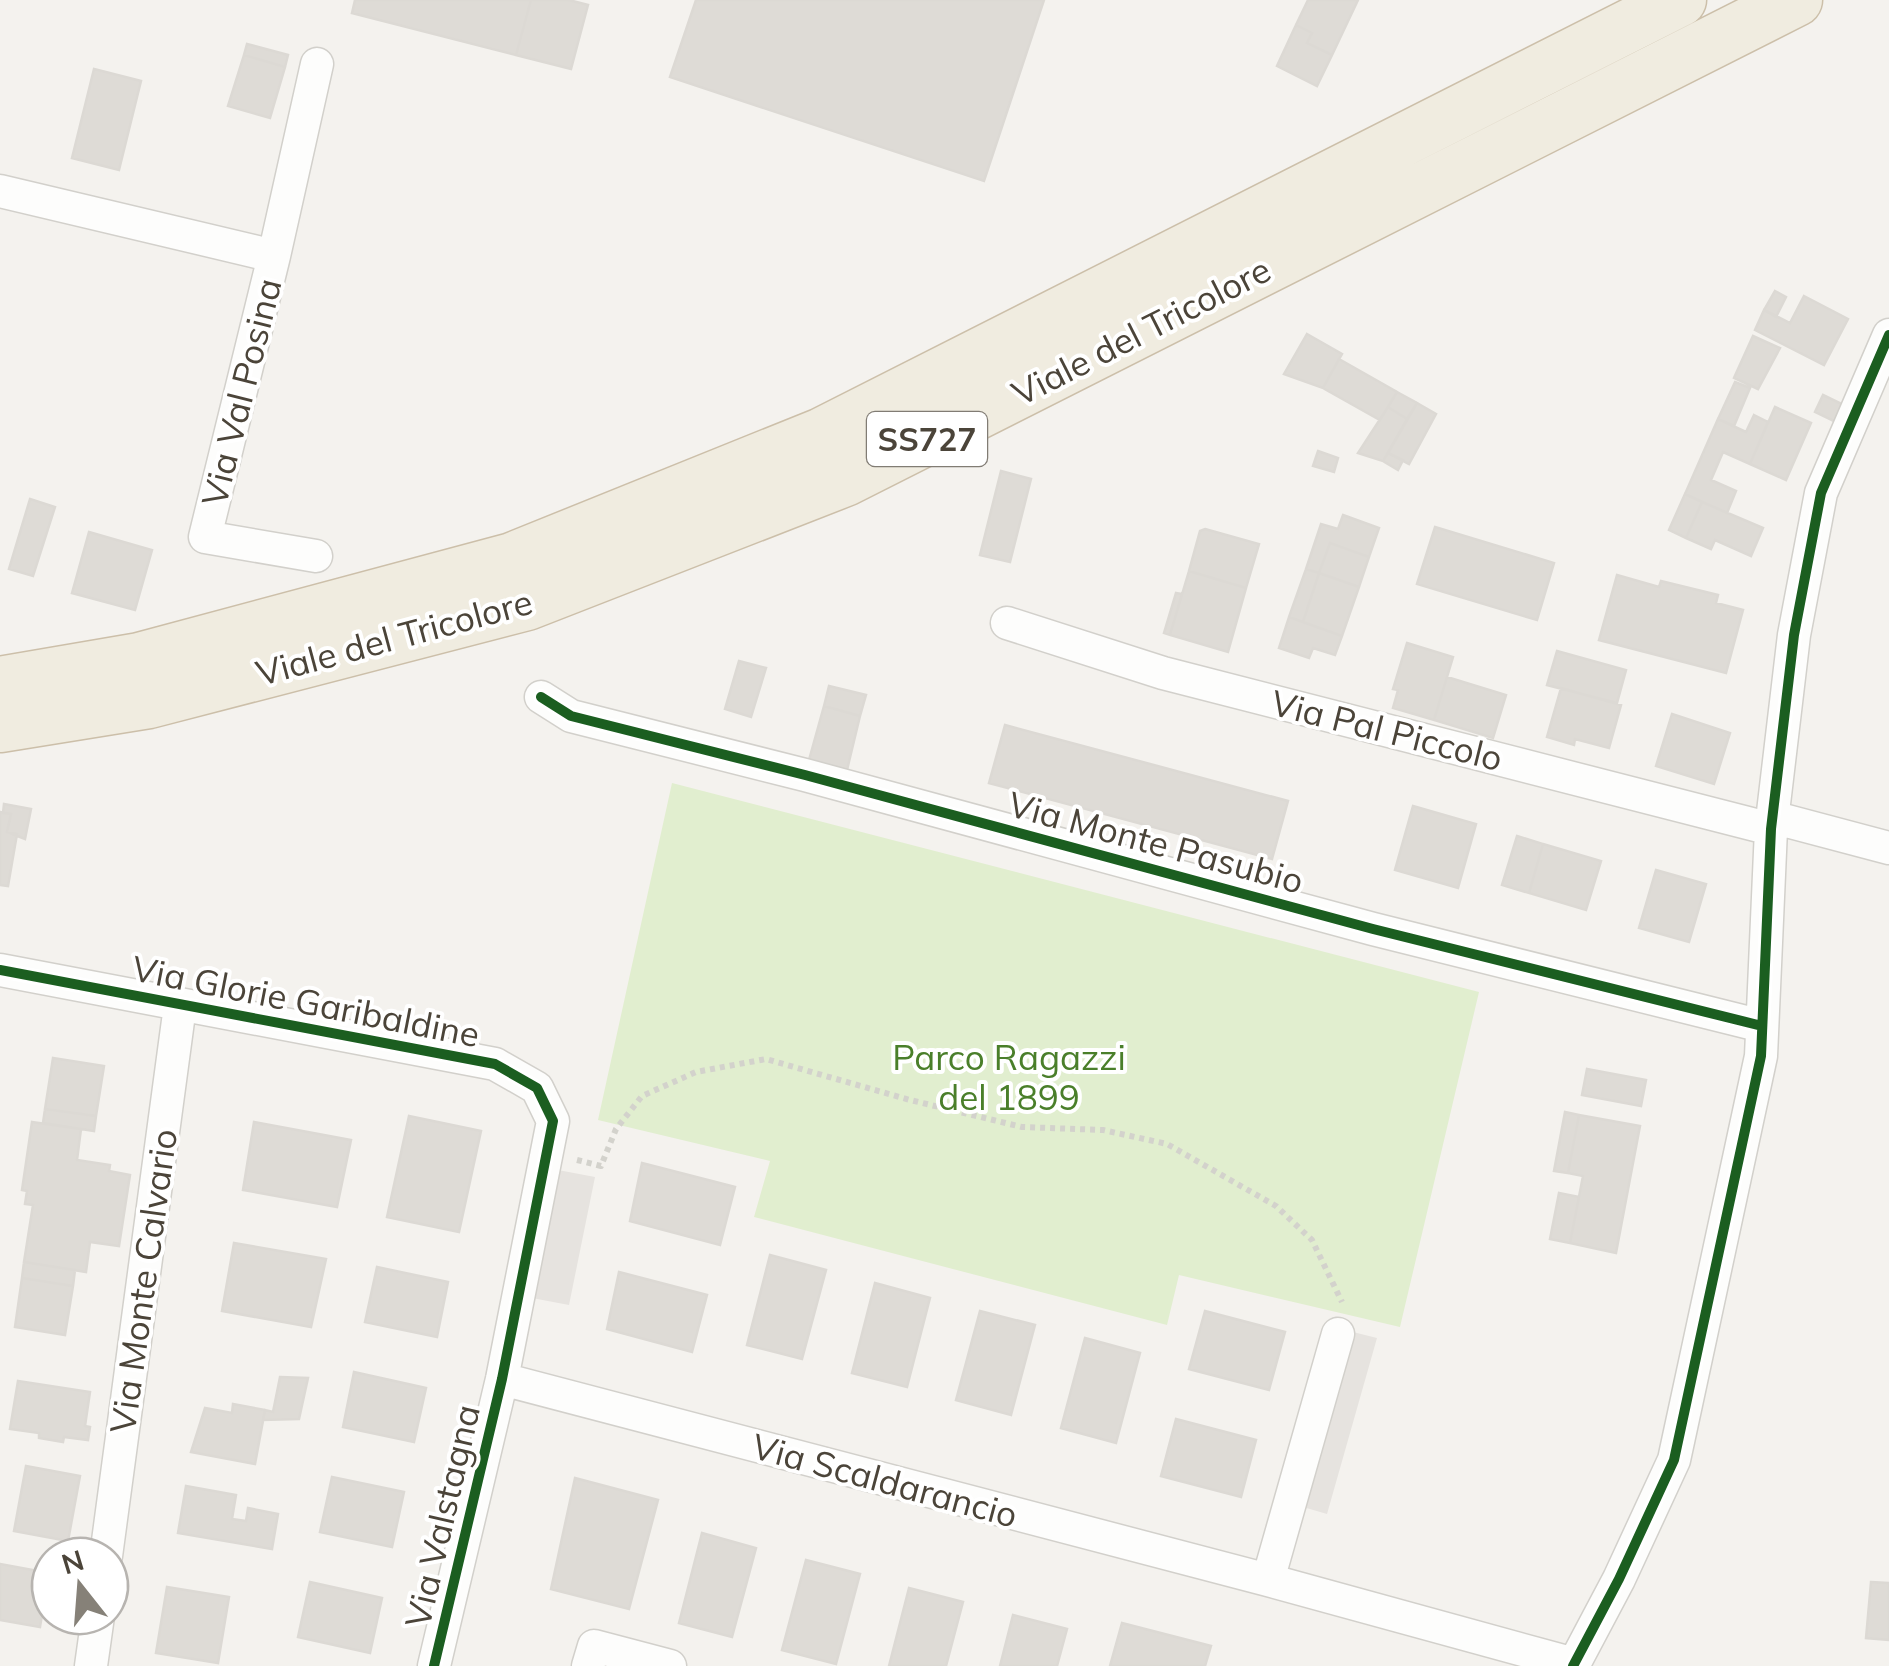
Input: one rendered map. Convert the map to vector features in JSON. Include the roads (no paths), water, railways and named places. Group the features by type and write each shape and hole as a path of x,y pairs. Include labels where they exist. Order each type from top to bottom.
{"highway":[{"name":"Viale del Tricolore","path":"0,683 139,659 512,559 804,442 1680,0"},
{"name":"Viale del Tricolore","path":"0,726 149,702 527,604 845,480 1796,0"}],"street":[{"name":"Via Val Posina","path":"316,556 206,537 317,64"},
{"name":"Via Val Posina","path":"0,191 274,256"},
{"path":"1573,1665 1619,1579 1674,1460 1761,1056 1771,823 1794,635 1821,493 1889,335"},
{"name":"Via Pal Piccolo","path":"1007,623 1163,673 1771,823 1889,848"},
{"name":"Via Monte Pasubio","path":"541,697 571,716 805,775 1373,929 1762,1026"},
{"name":"Via Glorie Garibaldine","path":"0,970 496,1064 537,1088 553,1121 502,1379"},
{"name":"Via Monte Calvario","path":"109,1536 180,1006"},
{"path":"1268,1580 1338,1334"},
{"name":"Via Scaldarancio","path":"502,1379 1268,1580 1573,1665"},
{"name":"Via Valstagna","path":"434,1666 502,1379"},
{"path":"91,1666 95,1636"},
{"path":"588,1666 594,1646 670,1666"}],"park label":[{"name":"Parco Ragazzi del 1899","path":"1009,1077"}]}
